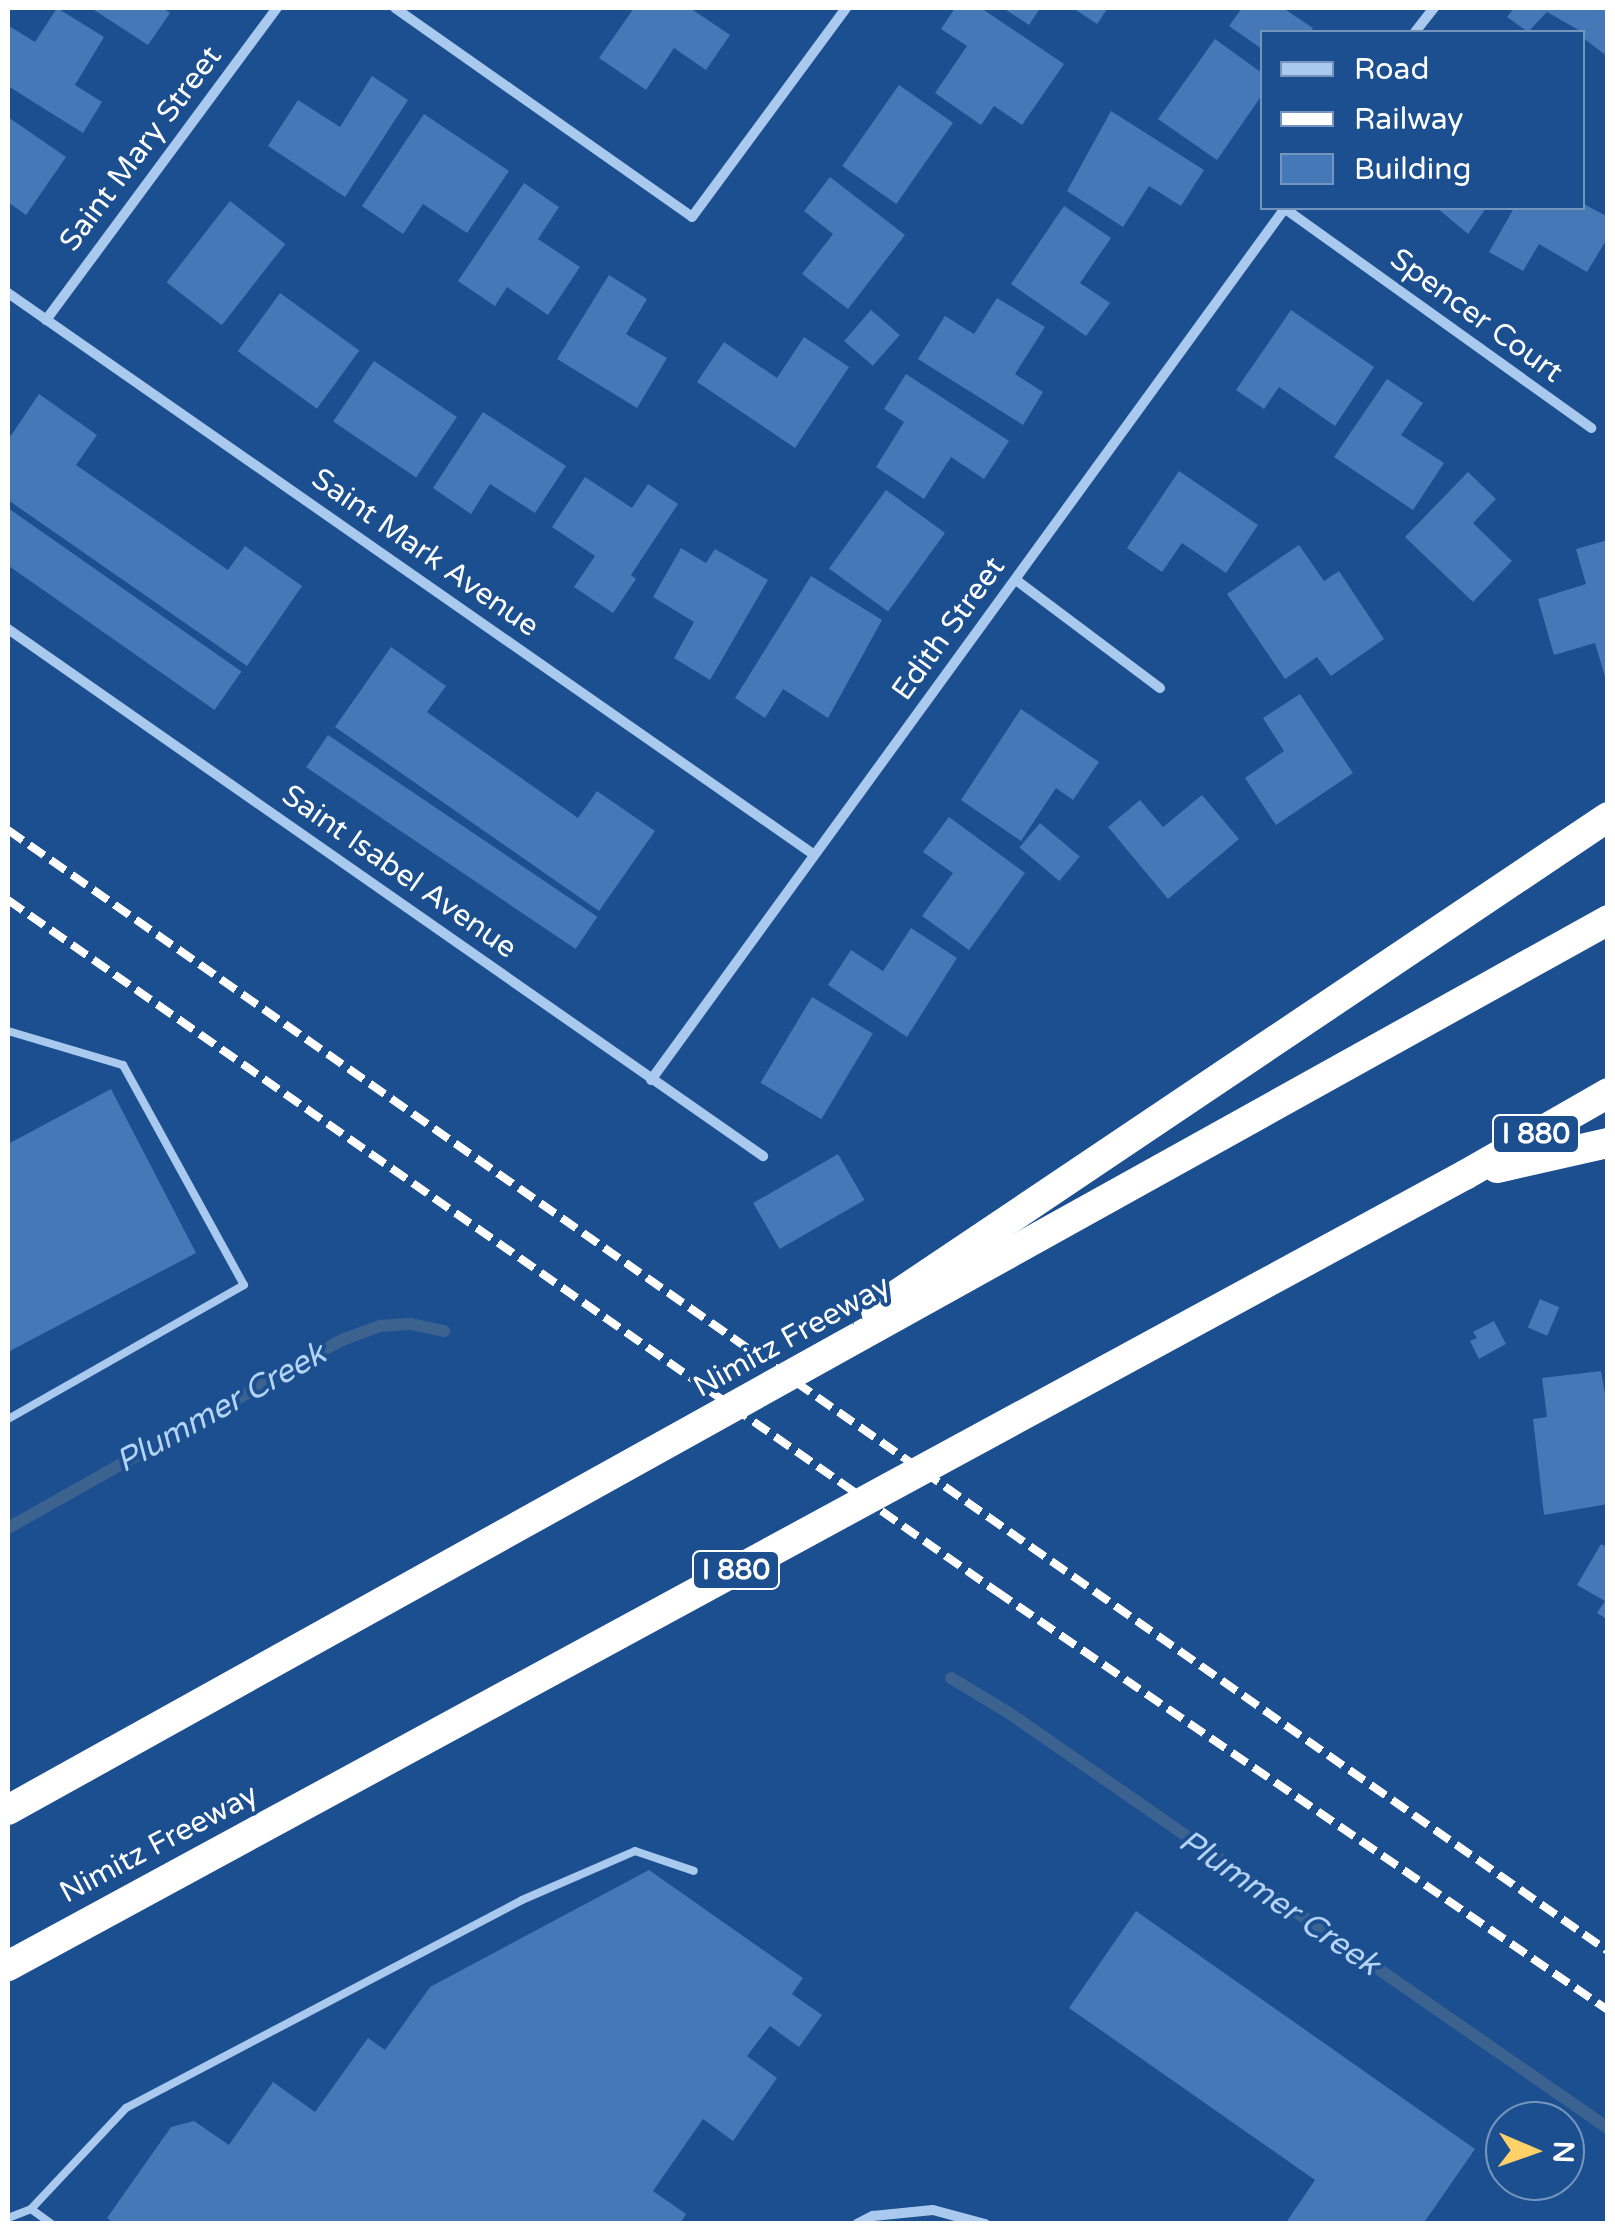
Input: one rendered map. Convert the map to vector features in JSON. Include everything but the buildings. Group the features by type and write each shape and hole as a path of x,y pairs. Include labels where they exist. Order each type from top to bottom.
{"highway":[{"path":"689,1434 1608,817"},
{"name":"Nimitz Freeway","path":"8,1810 1608,920"},
{"name":"Nimitz Freeway","path":"8,1966 1465,1176 1608,1094"},
{"path":"1465,1176 1608,1143"}],"street":[{"name":"Saint Mary Street","path":"46,320 277,8"},
{"path":"395,8 692,217 846,8"},
{"path":"1417,30 1434,8"},
{"name":"Edith Street","path":"651,1080 1283,210"},
{"name":"Spencer Court","path":"1287,210 1590,428"},
{"name":"Saint Mark Avenue","path":"8,293 813,854"},
{"path":"1016,580 1160,688"},
{"name":"Saint Isabel Avenue","path":"8,629 763,1156"},
{"path":"858,2224 874,2216 933,2210 986,2224"}],"lane":[{"path":"8,1031 123,1066 244,1285 8,1418"},
{"path":"8,2218 31,2209 126,2108 522,1900 634,1851 694,1871"},
{"path":"31,2209 52,2224"}],"waterway":[{"name":"Plummer Creek","path":"8,1528 342,1340 380,1326 411,1324 444,1331"},
{"name":"Plummer Creek","path":"951,1678 1009,1713 1608,2128"}],"railway":[{"path":"8,830 1608,1951"},
{"path":"8,900 996,1591 1608,2010"}]}
